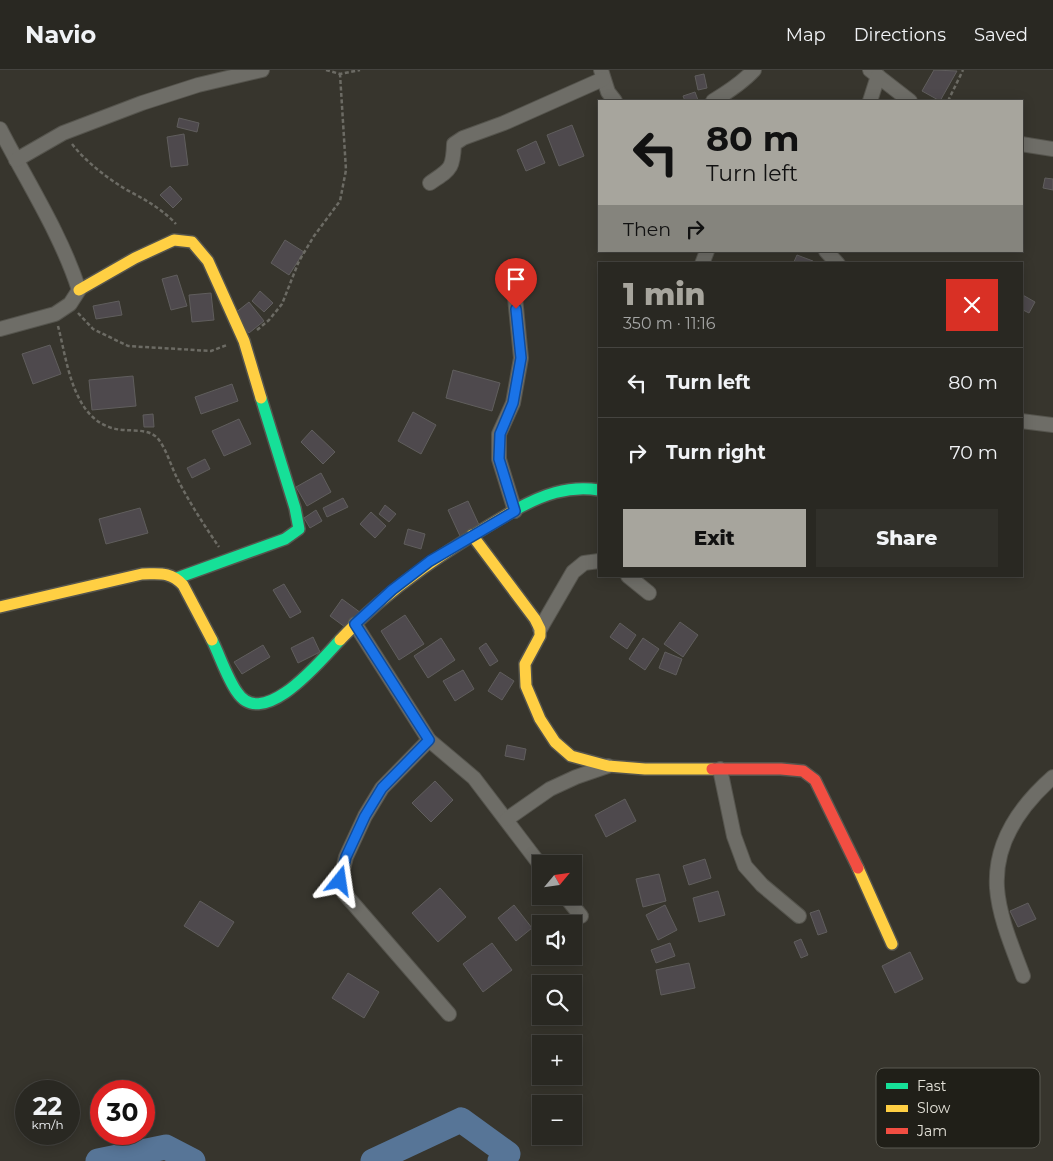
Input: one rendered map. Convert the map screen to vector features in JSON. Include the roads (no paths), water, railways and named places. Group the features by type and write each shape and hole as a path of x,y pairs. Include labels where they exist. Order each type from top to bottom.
{"street":[{"path":"16,160 63,133 142,102 198,85 262,70"},
{"path":"715,100 729,92 754,70"},
{"path":"870,100 874,73 909,100"},
{"path":"430,183 453,164 454,144 463,138 504,123 602,74 608,92 614,100"},
{"path":"0,129 56,235 72,268 79,290"},
{"path":"1023,144 1053,149"},
{"path":"0,329 55,314 70,304 79,290 135,258 174,240 192,242 208,261 244,340 295,508 299,529 285,539 177,578"},
{"path":"826,252 835,262"},
{"path":"513,277 521,358 513,403 500,434 499,459 515,511"},
{"path":"1023,421 1053,425"},
{"path":"0,607 142,574 165,574 177,578 187,590 237,693 243,699 253,704 262,705 291,689 355,624 392,590 430,561 542,496 564,489 585,487 598,490"},
{"path":"472,536 535,619 540,629 540,636 525,664 526,686 540,718 554,742 571,756 608,766 645,769 781,769 803,771 815,780 871,895 892,944"},
{"path":"540,629 573,572 584,563 598,561"},
{"path":"629,577 648,593"},
{"path":"355,624 429,740 474,778 533,855"},
{"path":"429,740 382,788 365,816 346,857 340,881 344,893 449,1014"},
{"path":"507,819 550,789 576,777 608,766"},
{"path":"720,769 734,836 745,866 762,885 799,916"},
{"path":"1023,976 1003,917 997,888 999,864 1004,840 1013,822 1032,795 1053,777"},
{"path":"572,905 580,915"}],"waterway":[{"path":"373,1161 461,1120 508,1154 500,1161"},
{"path":"98,1161 166,1147 193,1161"}]}
